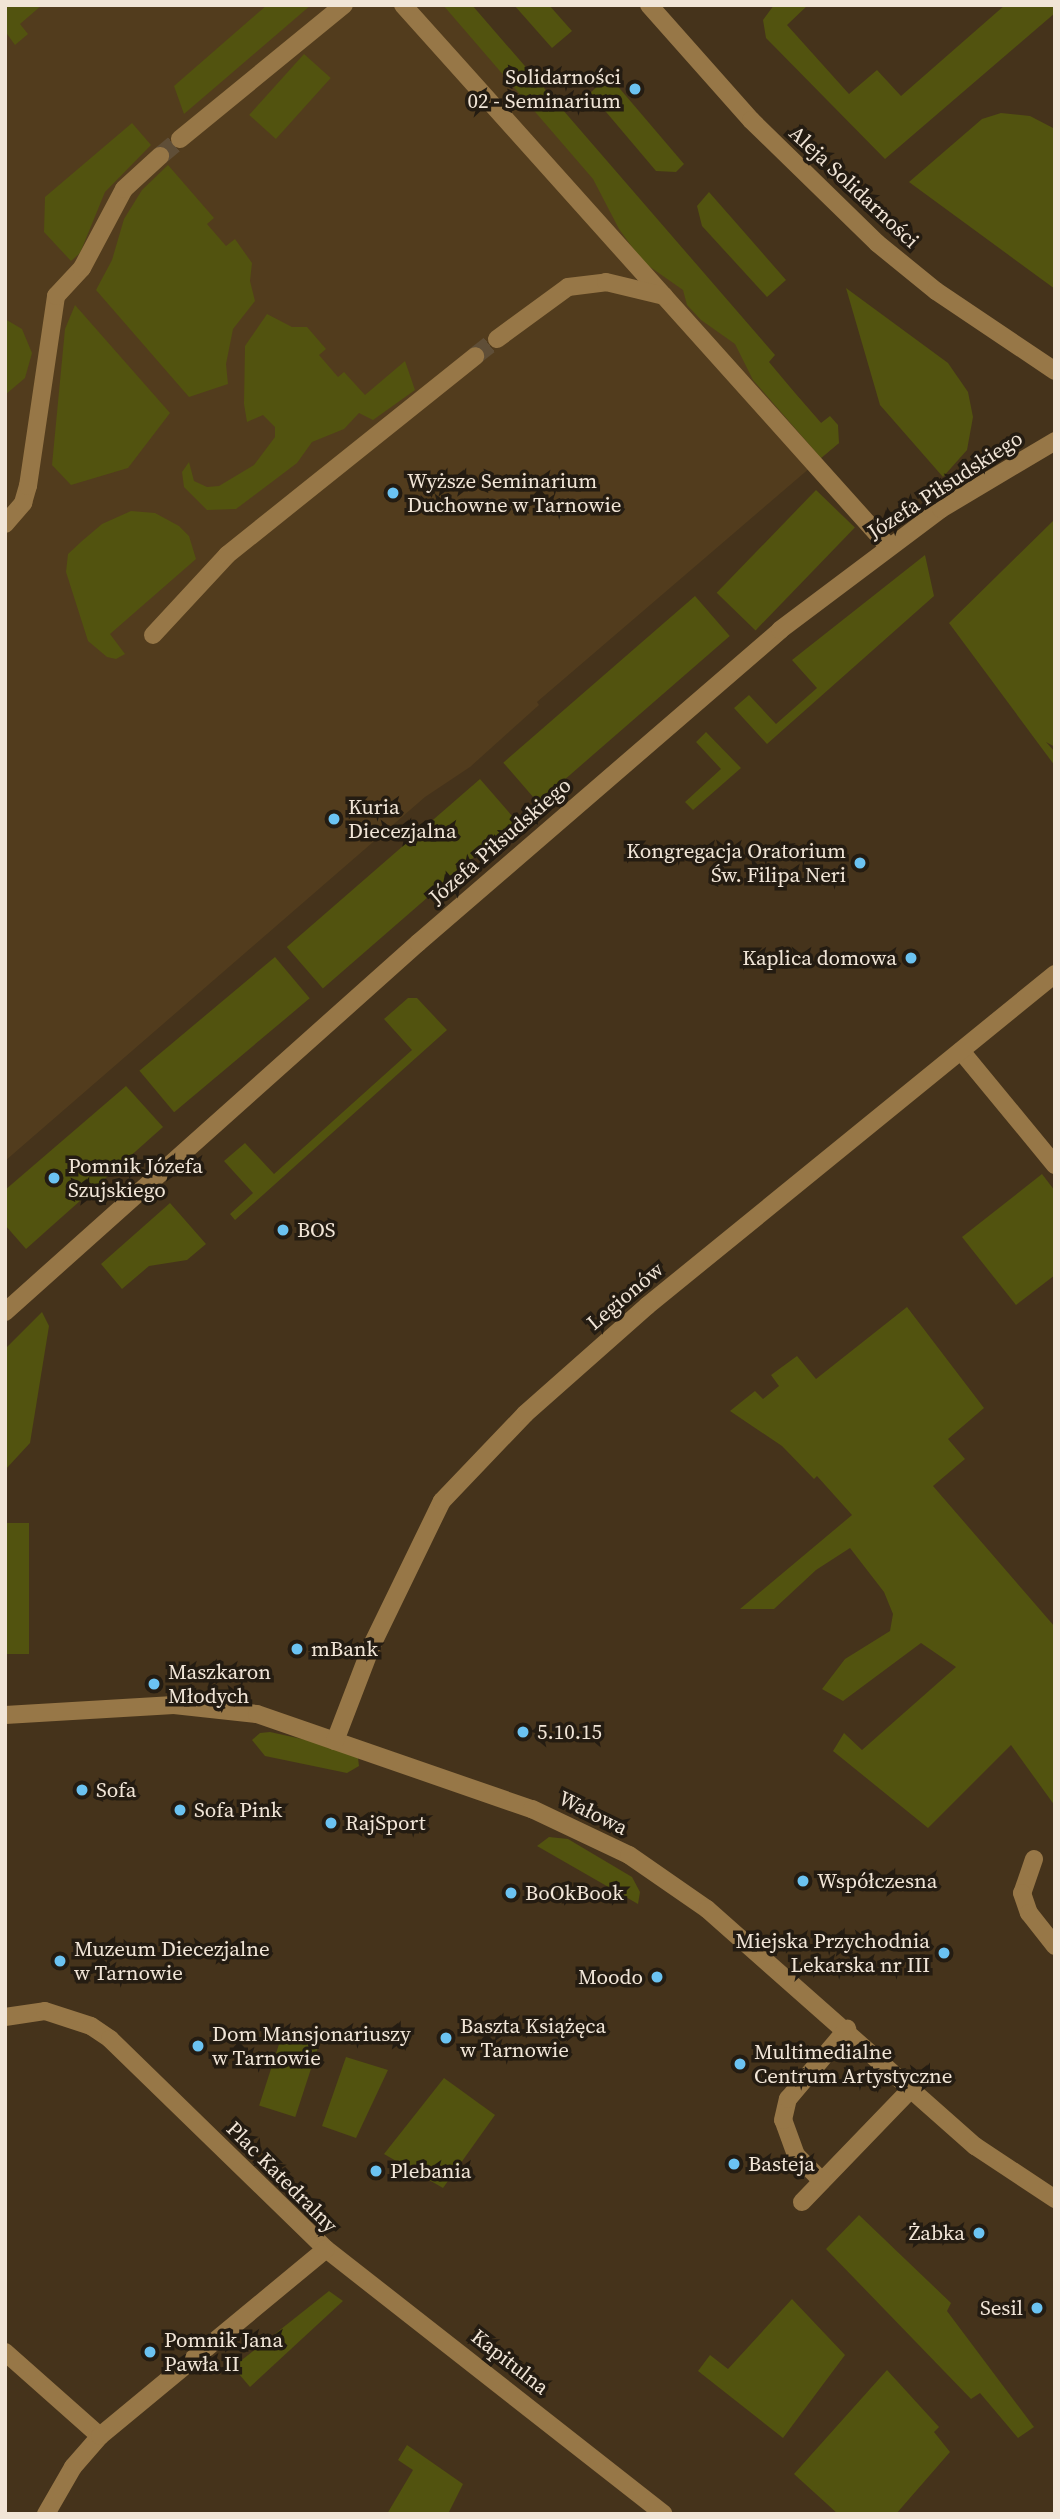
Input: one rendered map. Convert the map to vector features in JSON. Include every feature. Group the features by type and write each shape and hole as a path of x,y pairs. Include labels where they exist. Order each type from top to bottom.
{"street":[{"path":"180,139 344,5"},
{"path":"403,5 889,547"},
{"name":"Aleja Solidarności","path":"649,5 751,120 877,243 936,291 1055,371"},
{"path":"5,524 23,503 28,486 56,296 82,268 124,189 160,156"},
{"path":"497,338 568,287 606,282 665,297"},
{"path":"153,635 227,555 475,356"},
{"name":"Józefa Piłsudskiego","path":"5,1312 668,724 889,547 1006,467 1055,442"},
{"name":"Legionów","path":"335,1741 371,1647 442,1501 525,1415 648,1306 1055,974"},
{"path":"961,1051 1055,1165"},
{"name":"Wałowa","path":"5,1715 174,1705 257,1714 532,1809 629,1855 707,1909 987,2156 1054,2198"},
{"path":"1034,1859 1022,1893 1029,1913 1055,1946"},
{"name":"Plac Katedralny","path":"5,2017 45,2011 91,2026 110,2039 326,2249 100,2436 73,2466 46,2514"},
{"path":"822,2181 796,2155 783,2120 788,2099 846,2029"},
{"path":"802,2202 912,2088"},
{"name":"Kapitulna","path":"326,2249 664,2514"},
{"path":"5,2352 100,2436"}],"shaded area":[{"name":"Wyższe Seminarium Duchowne w Tarnowie","path":"5,5 453,5 839,443 537,702 539,705 470,767 425,797 5,1161"},
{"path":"5,5 42,5 20,24 28,34 15,45 5,31"},
{"path":"267,5 311,5 184,114 174,86"},
{"path":"443,5 472,5 775,355 769,362 821,423 830,416 838,425 839,443 821,458 753,380 735,344 701,320 687,305 683,290 643,262 619,229 593,179"},
{"path":"514,5 549,5 572,31 552,48"},
{"path":"774,5 808,5 787,25 849,94 877,70 901,96 1005,5 1055,5 1055,13 885,159 766,38 763,20"},
{"path":"304,54 331,78 276,139 249,115"},
{"path":"609,76 684,164 676,172 656,171 590,93"},
{"path":"1001,113 1030,116 1055,129 1055,289 909,182 982,119"},
{"path":"132,123 151,145 105,192 80,253 71,261 44,232 45,197"},
{"path":"168,165 214,218 207,224 226,246 235,239 252,263 250,281 255,301 233,329 226,364 228,384 189,397 96,290 112,260 124,219 142,190"},
{"path":"709,192 786,280 767,297 702,226 697,206"},
{"path":"846,288 948,363 968,392 973,417 967,450 943,477 880,405"},
{"path":"75,305 170,413 128,468 71,485 52,465 65,329"},
{"path":"267,314 292,327 307,327 326,349 319,355 338,377 344,372 365,395 405,361 415,390 373,420 359,413 344,429 312,442 297,463 236,509 207,510 184,487 182,472 189,462 194,481 207,487 219,486 254,465 275,437 275,427 263,415 247,422 244,404 245,346"},
{"path":"5,319 22,329 32,353 25,378 5,395"},
{"path":"816,490 855,528 756,630 717,593"},
{"path":"131,511 155,513 179,526 189,536 196,559 110,634 125,654 116,659 107,657 88,641 66,572 68,554 102,524"},
{"path":"1055,519 1055,747 1046,742 1055,752 1055,766 949,623"},
{"path":"925,555 934,596 767,744 734,708 749,695 776,724 817,688 792,660"},
{"path":"695,596 730,636 538,803 503,763"},
{"path":"706,732 741,768 693,810 685,802 721,769 696,742"},
{"path":"480,779 516,821 323,988 287,947"},
{"path":"275,957 310,998 174,1112 139,1071"},
{"path":"408,998 417,998 447,1030 235,1220 230,1214 253,1193 224,1161 245,1143 274,1174 412,1050 384,1019"},
{"path":"126,1086 163,1127 26,1249 5,1225 5,1190"},
{"path":"1042,1174 1055,1191 1055,1275 1016,1305 962,1237"},
{"path":"170,1203 206,1244 187,1260 149,1266 122,1289 101,1264"},
{"path":"907,1307 984,1408 948,1439 965,1459 933,1486 1055,1627 1055,1806 1011,1745 928,1828 833,1751 844,1733 862,1750 956,1667 921,1643 843,1701 822,1689 845,1659 890,1631 893,1614 884,1592 850,1548 816,1570 774,1609 740,1609 852,1515 817,1476 814,1479 782,1446 730,1411 755,1391 763,1399 779,1386 771,1375 797,1356 816,1379"},
{"path":"42,1312 49,1326 30,1443 5,1470 5,1349"},
{"path":"5,1523 29,1523 29,1654 5,1654"},
{"path":"270,1732 343,1748 358,1758 359,1766 347,1773 265,1756 252,1740 260,1733"},
{"path":"549,1837 568,1839 632,1877 640,1892 638,1904 537,1846"},
{"path":"282,2035 318,2047 295,2117 259,2105"},
{"path":"346,2057 388,2070 356,2138 322,2126"},
{"path":"444,2078 495,2115 443,2188 384,2154"},
{"path":"859,2215 951,2303 947,2311 1034,2427 1018,2438 980,2393 971,2399 826,2249"},
{"path":"329,2291 343,2301 250,2387 233,2367"},
{"path":"792,2299 845,2355 783,2438 698,2371 710,2355 728,2369"},
{"path":"887,2370 939,2427 934,2432 950,2452 896,2514 838,2514 794,2474"},
{"path":"407,2445 463,2484 448,2514 387,2514 413,2470 398,2460"}],"tunnel":[{"path":"160,156 180,139"},
{"path":"475,356 497,339"}],"place":[{"name":"Solidarności 02 - Seminarium","path":"635,89"},
{"name":"Wyższe Seminarium Duchowne w Tarnowie","path":"393,493"},
{"name":"Kuria Diecezjalna","path":"334,819"},
{"name":"Kongregacja Oratorium Św. Filipa Neri","path":"860,863"},
{"name":"Kaplica domowa","path":"911,958"},
{"name":"Pomnik Józefa Szujskiego","path":"54,1178"},
{"name":"BOS","path":"283,1230"},
{"name":"mBank","path":"297,1649"},
{"name":"Maszkaron Młodych","path":"154,1684"},
{"name":"5.10.15","path":"523,1732"},
{"name":"Sofa","path":"82,1790"},
{"name":"Sofa Pink","path":"180,1810"},
{"name":"RajSport","path":"331,1823"},
{"name":"Współczesna","path":"803,1881"},
{"name":"BoOkBook","path":"511,1893"},
{"name":"Miejska Przychodnia Lekarska nr III","path":"944,1953"},
{"name":"Muzeum Diecezjalne w Tarnowie","path":"60,1961"},
{"name":"Moodo","path":"657,1977"},
{"name":"Baszta Książęca w Tarnowie","path":"446,2038"},
{"name":"Dom Mansjonariuszy w Tarnowie","path":"198,2046"},
{"name":"Multimedialne Centrum Artystyczne","path":"740,2064"},
{"name":"Basteja","path":"734,2164"},
{"name":"Plebania","path":"376,2171"},
{"name":"Żabka","path":"979,2233"},
{"name":"Sesil","path":"1037,2308"},
{"name":"Pomnik Jana Pawła II","path":"150,2352"}]}
